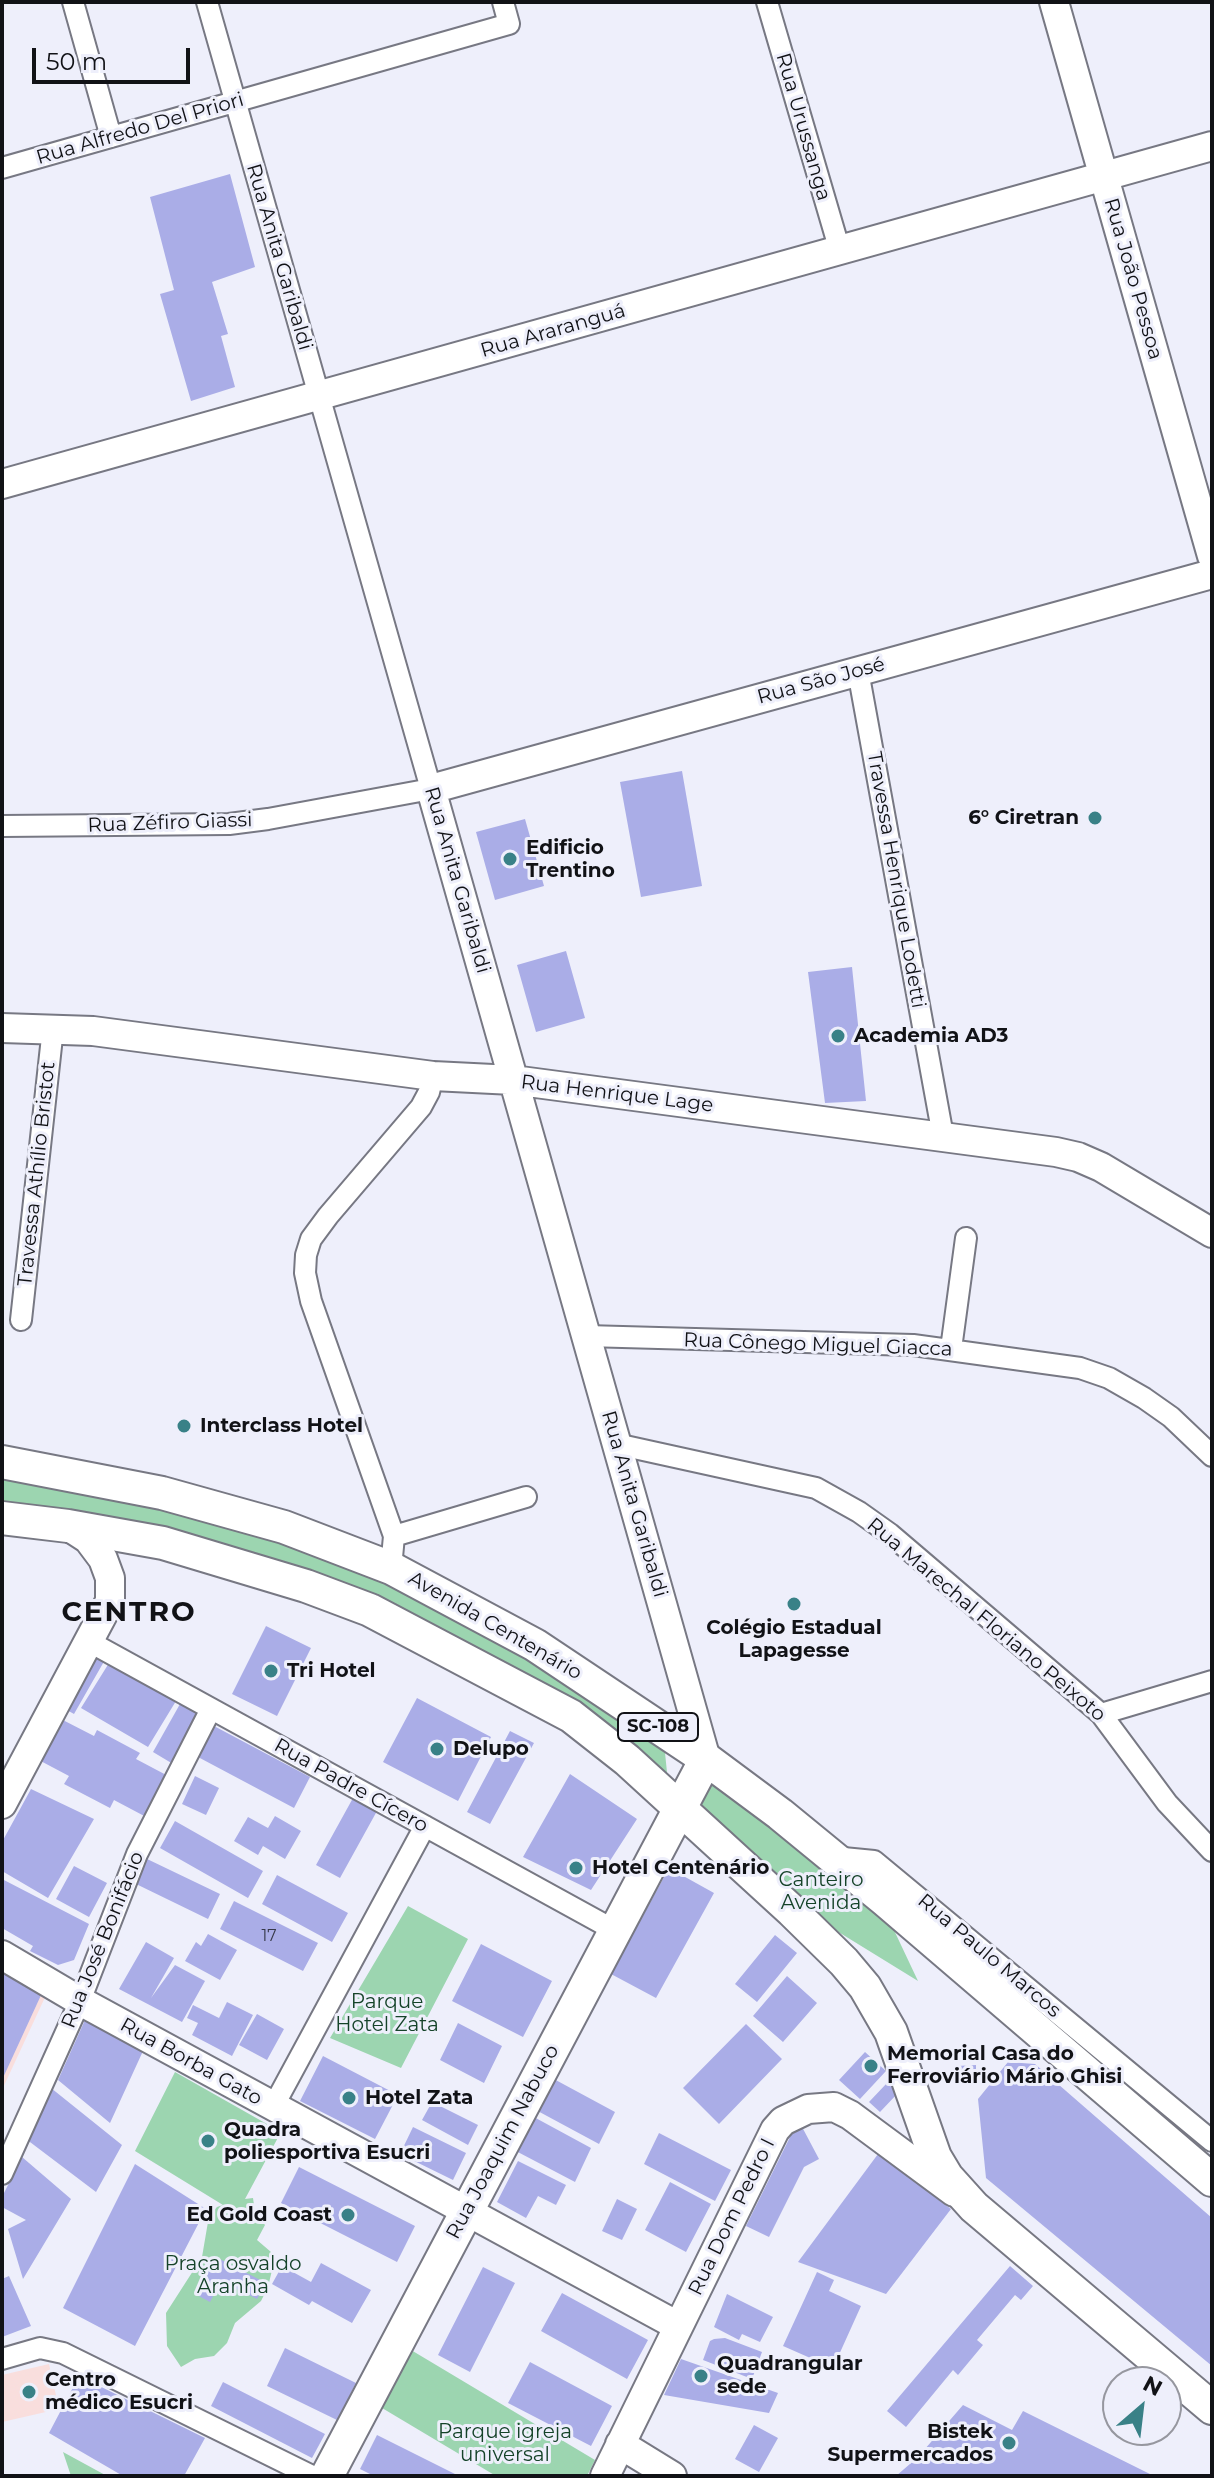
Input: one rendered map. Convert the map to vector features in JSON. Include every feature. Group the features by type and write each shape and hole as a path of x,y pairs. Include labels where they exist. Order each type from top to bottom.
{"main road":[{"name":"Rua João Pessoa","path":"1054,2 1212,556"},
{"name":"Rua Araranguá","path":"2,484 1212,146"},
{"name":"Rua São José","path":"431,789 1212,574"},
{"name":"Rua Anita Garibaldi","path":"431,789 706,1759"},
{"name":"Rua Henrique Lage","path":"2,1028 93,1031 433,1076 513,1080 943,1136 1078,1157 1101,1167 1212,1233"},
{"name":"Avenida Centenário","path":"2,1462 217,1506 297,1531 393,1552 706,1759 780,1814 1212,2180"},
{"name":"Avenida Centenário","path":"2,1518 163,1543 306,1586 370,1610 571,1716 627,1760 823,1941 865,1987 891,2032 935,2157 947,2177 974,2207 1212,2408"},
{"path":"2,1804 110,1601 110,1578 103,1559 88,1539 68,1526"},
{"name":"Rua Joaquim Nabuco","path":"327,2476 706,1759"},
{"name":"Rua Borba Gato","path":"2,1955 273,2107 678,2326"},
{"name":"Rua Dom Pedro I","path":"605,2476 775,2130 783,2121 799,2112 834,2107 850,2115 974,2207"},
{"path":"620,2444 672,2476"}],"street":[{"path":"73,2 111,137"},
{"name":"Rua Anita Garibaldi","path":"207,2 431,789"},
{"name":"Rua Alfredo Del Priori","path":"2,168 509,24 503,2"},
{"name":"Rua Urussanga","path":"767,2 840,251"},
{"name":"Travessa Henrique Lodetti","path":"858,671 943,1136"},
{"name":"Rua Zéfiro Giassi","path":"2,826 229,824 431,789"},
{"name":"Travessa Athílio Bristot","path":"21,1320 53,1028"},
{"path":"433,1076 421,1107 311,1239 305,1273 311,1301 393,1552 526,1497"},
{"path":"951,1349 966,1238"},
{"name":"Rua Cônego Miguel Giacca","path":"586,1336 913,1345 1080,1368 1109,1378 1171,1417 1212,1456"},
{"name":"Rua Marechal Floriano Peixoto","path":"616,1444 777,1478 816,1488 838,1498 890,1534 1101,1714 1167,1803 1212,1851"},
{"name":"Rua Padre Cícero","path":"88,1641 614,1930"},
{"path":"1101,1714 1212,1681"},
{"name":"Rua José Bonifácio","path":"2,2174 80,2001 137,1854 211,1709"},
{"path":"273,2107 425,1826"},
{"name":"Rua Paulo Marcos","path":"830,1856 874,1861 1212,2141"},
{"path":"2,2359 40,2348 63,2353 312,2476"}],"shaded area":[{"path":"2,1966 47,1993 2,2090"},
{"name":"Centro médico Esucri","path":"49,2364 59,2409 2,2422 2,2375"}],"green space":[{"path":"2,1478 76,1486 331,1554 525,1647 664,1743 668,1782 318,1579 2,1510"},
{"name":"Canteiro Avenida","path":"714,1775 884,1909 918,1981 806,1912 690,1808"},
{"name":"Parque Hotel Zata","path":"408,1906 468,1939 401,2068 330,2038"},
{"name":"Praça osvaldo Aranha","path":"175,2072 281,2132 245,2199 253,2198 255,2212 265,2225 257,2240 271,2252 273,2266 268,2287 261,2301 235,2323 227,2343 214,2356 195,2359 181,2367 167,2346 166,2313 202,2257 209,2216 223,2205 135,2151"},
{"name":"Parque igreja universal","path":"406,2347 595,2460 587,2476 496,2476 377,2405"},
{"path":"63,2452 107,2476 71,2476"}],"building":[{"path":"230,174 255,267 212,282 228,334 221,336 235,387 191,401 160,294 174,290 150,197"},
{"path":"682,771 702,886 641,897 620,782"},
{"name":"Edificio Trentino","path":"525,819 544,886 495,900 476,832"},
{"path":"566,951 585,1018 536,1032 517,965"},
{"name":"Academia AD3","path":"852,967 866,1101 825,1103 808,972"},
{"name":"Tri Hotel","path":"266,1626 311,1648 277,1716 232,1694"},
{"path":"91,1649 106,1658 74,1714 58,1705"},
{"path":"109,1663 176,1701 148,1747 81,1708"},
{"name":"Delupo","path":"417,1698 491,1737 458,1801 383,1762"},
{"path":"180,1704 201,1716 173,1764 153,1752"},
{"path":"57,1717 94,1736 97,1730 140,1753 136,1759 170,1777 148,1818 114,1800 110,1808 64,1784 69,1776 35,1758"},
{"path":"214,1726 310,1777 294,1808 198,1757"},
{"name":"Delupo","path":"510,1731 534,1743 490,1824 467,1812"},
{"path":"570,1774 637,1819 591,1890 523,1857"},
{"path":"195,1776 219,1788 206,1815 182,1804"},
{"path":"31,1789 94,1819 48,1898 2,1871 2,1842"},
{"path":"353,1798 377,1811 340,1878 316,1865"},
{"path":"275,1816 301,1831 285,1859 263,1846 258,1855 234,1841 248,1817 268,1828"},
{"path":"175,1821 263,1871 248,1898 160,1848"},
{"path":"145,1858 220,1894 208,1919 134,1883"},
{"path":"74,1866 107,1883 89,1917 56,1899"},
{"path":"669,1868 714,1893 656,1998 611,1974"},
{"path":"277,1875 348,1913 332,1942 262,1904"},
{"path":"2,1879 89,1924 74,1960 58,1965 30,1951 33,1946 2,1928"},
{"path":"234,1901 318,1943 303,1971 220,1929"},
{"path":"208,1934 237,1950 220,1980 185,1961 196,1942 201,1946"},
{"path":"775,1935 797,1953 757,2002 735,1984"},
{"path":"146,1942 174,1958 151,1998 175,1965 205,1981 182,2022 119,1989"},
{"path":"481,1944 552,1981 523,2037 452,2001"},
{"path":"2,1969 42,1993 2,2080"},
{"path":"787,1976 817,2003 783,2042 753,2016"},
{"path":"227,2002 253,2015 232,2056 192,2035 198,2023 187,2018 193,2005 219,2018"},
{"path":"257,2014 284,2029 267,2060 239,2045"},
{"path":"85,2020 143,2051 110,2123 58,2080"},
{"path":"458,2023 502,2046 484,2083 440,2060"},
{"path":"746,2024 782,2059 719,2124 683,2088"},
{"path":"865,2052 886,2071 860,2099 839,2080"},
{"name":"Hotel Zata","path":"323,2056 398,2095 375,2139 300,2101"},
{"path":"1008,2062 1035,2064 1212,2218 1212,2366 986,2178 978,2099"},
{"path":"976,2065 976,2085 957,2085 957,2066"},
{"path":"552,2078 615,2112 599,2144 534,2109"},
{"path":"887,2083 898,2093 880,2112 869,2102"},
{"path":"51,2088 122,2145 96,2192 26,2139"},
{"path":"432,2102 478,2125 468,2145 422,2120"},
{"path":"532,2116 591,2148 575,2182 514,2150"},
{"path":"801,2125 819,2159 804,2167 769,2237 746,2226 794,2129"},
{"path":"413,2127 466,2153 453,2180 400,2154"},
{"path":"659,2133 731,2170 715,2201 644,2164"},
{"path":"878,2154 951,2209 886,2294 798,2262"},
{"path":"22,2157 71,2199 23,2279 8,2229 26,2220 2,2207 2,2197"},
{"path":"518,2161 566,2185 556,2205 538,2196 526,2218 497,2202"},
{"path":"135,2164 206,2209 135,2346 63,2308"},
{"name":"Ed Gold Coast","path":"299,2167 415,2226 397,2262 281,2203"},
{"path":"670,2182 711,2204 686,2252 645,2230"},
{"path":"617,2199 637,2209 622,2240 602,2231"},
{"path":"214,2256 266,2283 257,2299 221,2281 210,2302 195,2294"},
{"path":"321,2263 371,2290 352,2323 312,2301 309,2305 272,2284 282,2266 311,2282"},
{"path":"1010,2266 1033,2286 1021,2300 1015,2295 977,2340 983,2345 958,2375 953,2370 906,2427 887,2411"},
{"path":"483,2267 515,2283 470,2372 438,2355"},
{"path":"817,2272 834,2280 829,2291 861,2306 833,2368 783,2346"},
{"path":"9,2276 31,2326 2,2337 2,2279"},
{"path":"562,2293 648,2340 627,2379 541,2331"},
{"path":"727,2294 773,2317 760,2342 742,2334 739,2340 714,2327"},
{"path":"725,2338 762,2352 752,2379 703,2360 710,2341"},
{"path":"285,2348 356,2383 337,2420 267,2386"},
{"name":"Quadrangular sede","path":"681,2359 778,2393 769,2413 664,2395"},
{"path":"530,2362 612,2406 591,2446 508,2403"},
{"path":"79,2376 205,2438 184,2476 123,2476 49,2433"},
{"path":"223,2382 325,2434 312,2458 211,2406"},
{"name":"Bistek Supermercados","path":"963,2405 1012,2430 1023,2411 1154,2476 896,2476 918,2457"},
{"path":"754,2425 778,2438 759,2472 735,2459"},
{"path":"377,2435 459,2476 374,2476 360,2469"}],"place":[{"name":"6° Ciretran","path":"1095,818"},
{"name":"Edificio Trentino","path":"510,859"},
{"name":"Academia AD3","path":"838,1036"},
{"name":"Interclass Hotel","path":"184,1426"},
{"name":"Colégio Estadual Lapagesse","path":"794,1604"},
{"name":"Tri Hotel","path":"271,1671"},
{"name":"Delupo","path":"437,1749"},
{"name":"Hotel Centenário","path":"576,1868"},
{"name":"Memorial Casa do Ferroviário Mário Ghisi","path":"871,2066"},
{"name":"Hotel Zata","path":"349,2098"},
{"name":"Quadra poliesportiva Esucri","path":"208,2141"},
{"name":"Ed Gold Coast","path":"348,2215"},
{"name":"Quadrangular sede","path":"701,2376"},
{"name":"Centro médico Esucri","path":"29,2392"},
{"name":"Bistek Supermercados","path":"1009,2443"}],"district":[{"name":"CENTRO","path":"129,1613"}]}
